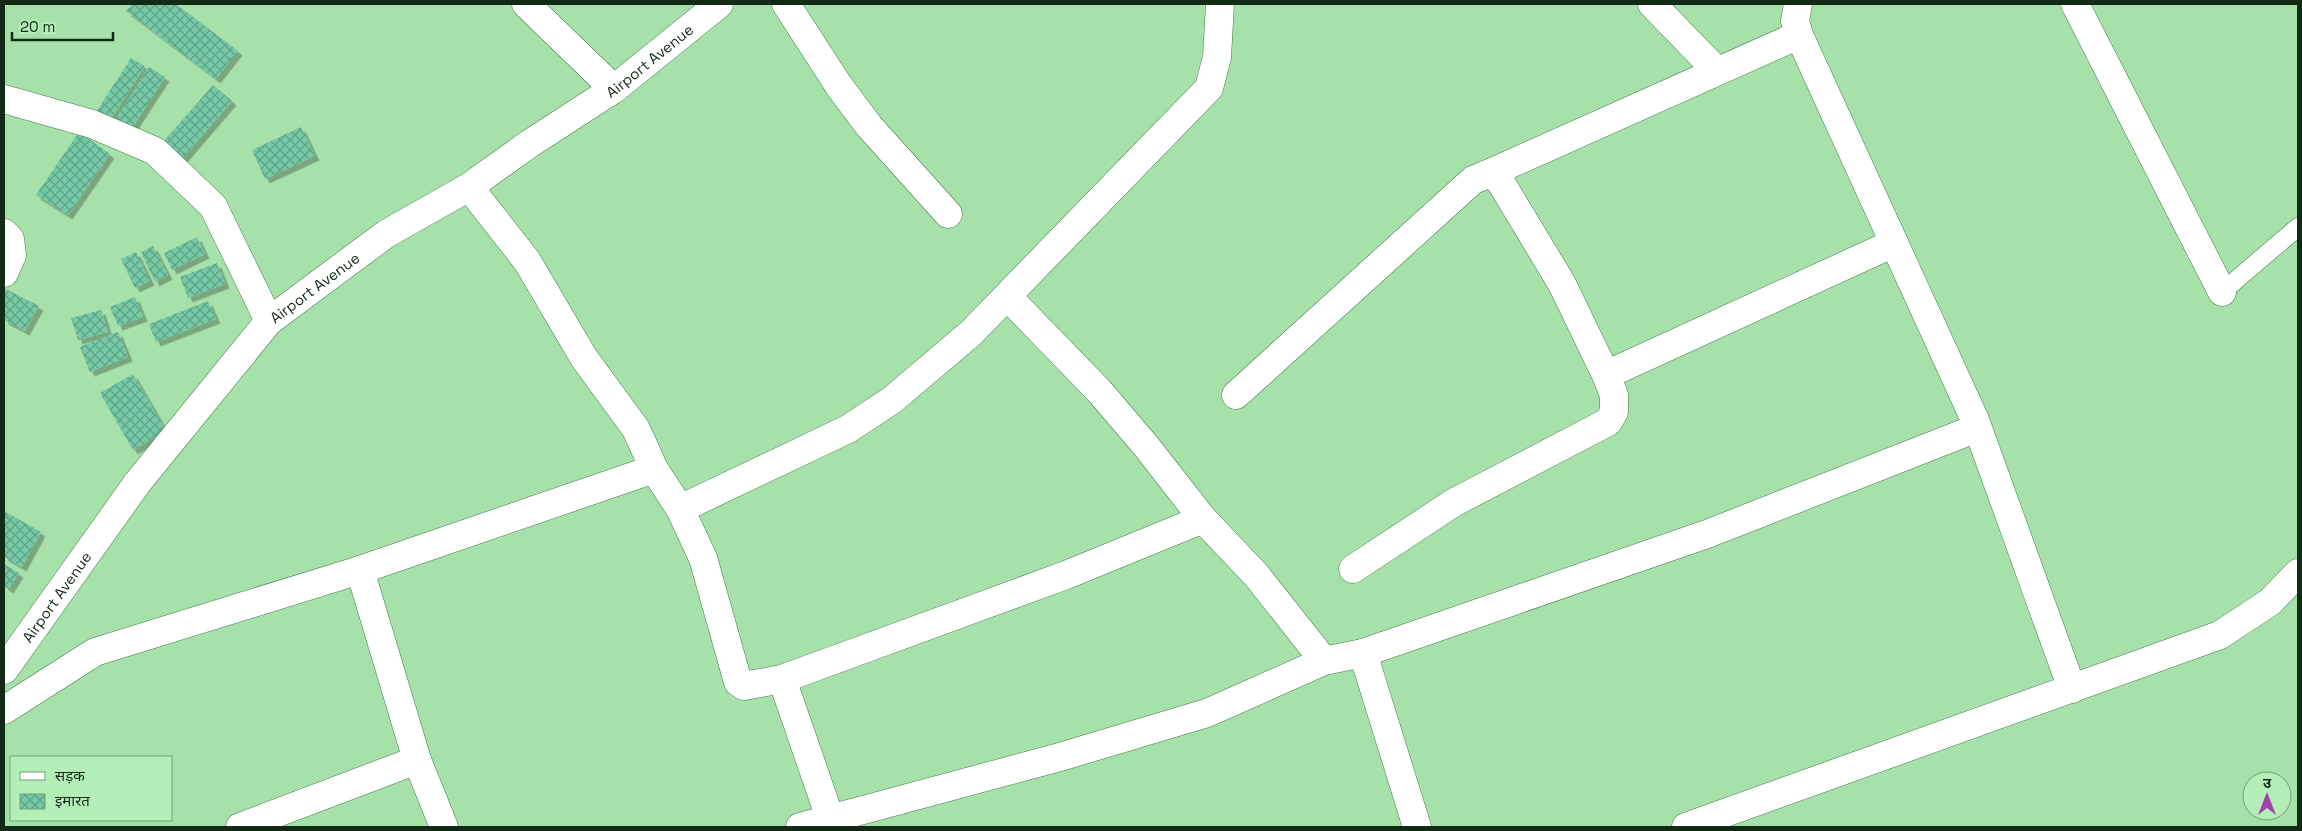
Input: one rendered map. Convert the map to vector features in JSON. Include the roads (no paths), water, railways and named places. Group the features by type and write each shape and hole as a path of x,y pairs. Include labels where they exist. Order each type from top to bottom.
{"street":[{"path":"526,4 614,89"},
{"name":"Airport Avenue","path":"4,670 138,482 268,321 386,234 470,187 529,144 614,89 719,4"},
{"path":"786,4 839,86 869,126 948,214"},
{"path":"680,509 848,428 892,400 933,366 1008,297 1209,88 1217,57 1220,4"},
{"path":"1652,4 1717,71"},
{"path":"1798,4 1796,21 1800,35 1975,420 2072,689"},
{"path":"2075,4 2222,292"},
{"path":"1236,395 1473,180 1800,35"},
{"path":"4,99 92,124 155,151 214,206 268,321"},
{"path":"1353,569 1453,503 1608,422 1614,412 1614,395 1606,375 1562,284 1500,181 1490,173"},
{"path":"470,187 526,261 584,358 636,429 654,470 680,509 703,558 738,682 744,686 782,679 1066,575 1203,519"},
{"path":"4,233 10,239 12,255 4,273"},
{"path":"1606,375 1894,244"},
{"path":"1008,297 1100,392 1146,446 1203,519 1257,576 1324,661"},
{"path":"800,827 830,818 864,819 1207,713 1324,661 1363,653 1707,534 1958,437 1972,430 1975,420"},
{"path":"4,710 95,652 360,570 654,470"},
{"path":"360,570 417,760 444,827"},
{"path":"1686,827 1754,801 2220,636 2270,602 2298,573"},
{"path":"1363,653 1417,827"},
{"path":"782,679 830,818"},
{"path":"240,827 417,760"}],"lane":[{"path":"2222,292 2298,227"}]}
